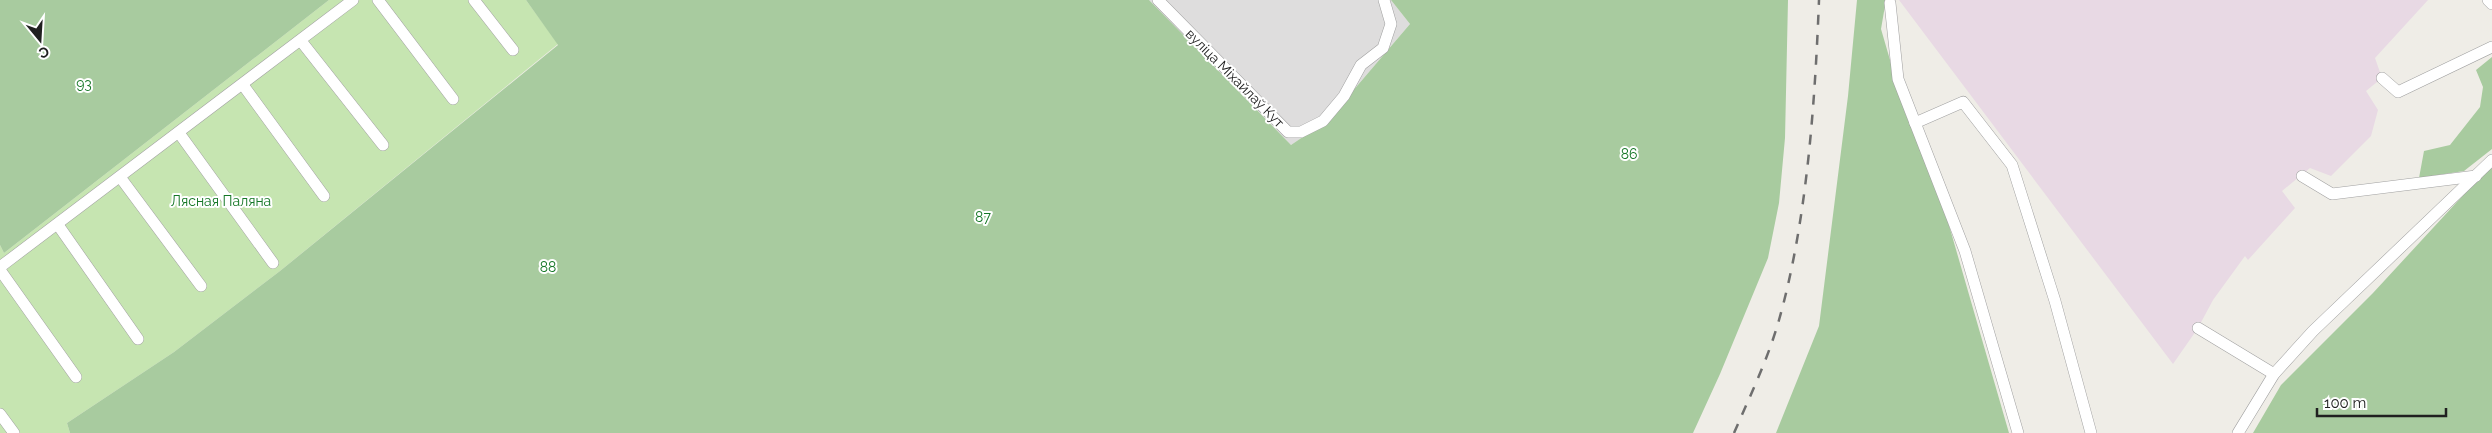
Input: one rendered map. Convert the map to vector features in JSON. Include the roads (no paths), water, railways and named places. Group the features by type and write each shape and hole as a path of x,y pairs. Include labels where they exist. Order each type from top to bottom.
{"street":[{"path":"76,377 1,265 58,225 354,0"},
{"path":"378,0 453,99"},
{"path":"474,0 513,50"},
{"name":"вуліца Міхайлаў Кут","path":"1158,0 1288,132 1301,132 1323,120 1344,96 1361,65 1383,48 1391,24 1384,0"},
{"path":"2488,0 2492,4"},
{"path":"1890,3 1898,79 1964,251 2018,433"},
{"path":"301,41 383,145"},
{"path":"2382,78 2398,92 2492,47"},
{"path":"243,85 324,196"},
{"path":"1915,123 1962,102 2012,165 2055,301 2091,433"},
{"path":"180,133 273,263"},
{"path":"2238,433 2274,374 2334,309 2492,160"},
{"path":"2302,176 2332,194 2476,176"},
{"path":"120,177 201,286"},
{"path":"58,225 138,339"},
{"path":"2198,328 2274,374"},
{"path":"0,414 14,433"}],"railway":[{"path":"1734,433 1770,349 1789,282 1808,162 1819,0"}],"park label":[{"name":"93","path":"84,84"},
{"name":"86","path":"1629,154"},
{"name":"Лясная Паляна","path":"221,201"},
{"name":"87","path":"983,217"},
{"name":"88","path":"548,267"}]}
